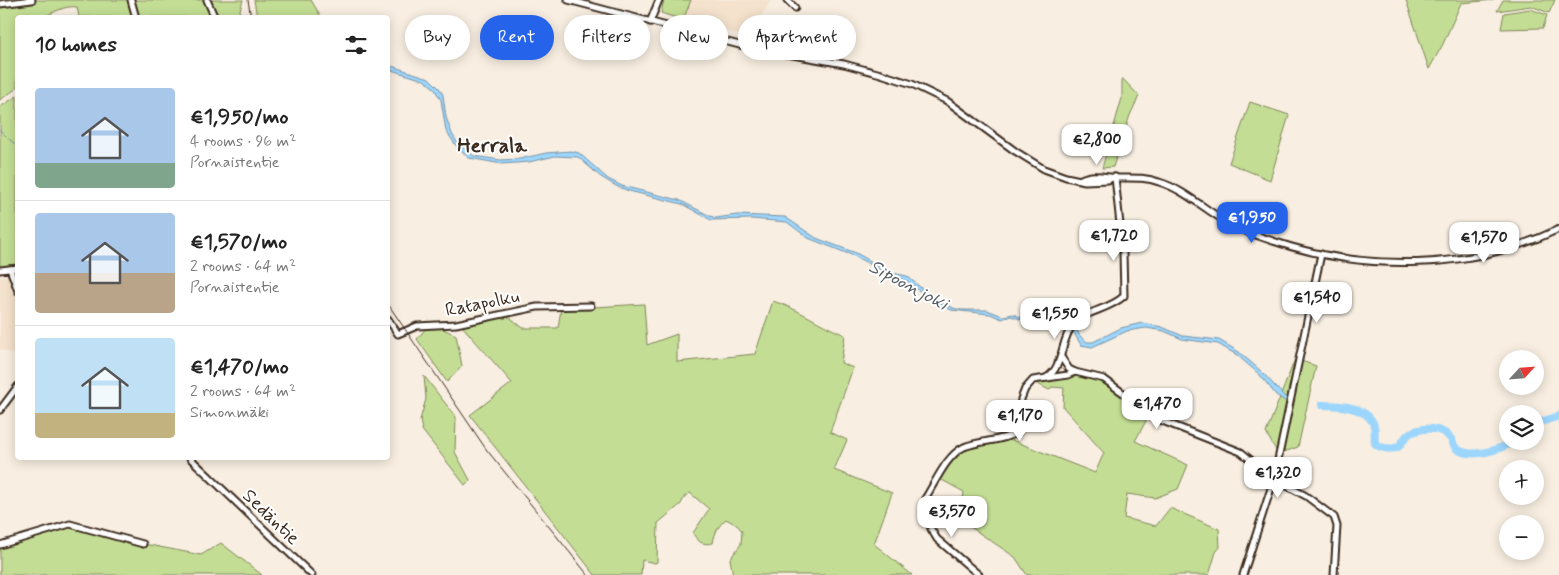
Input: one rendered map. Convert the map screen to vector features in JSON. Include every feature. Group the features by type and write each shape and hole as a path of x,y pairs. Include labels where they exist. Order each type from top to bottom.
{"street":[{"path":"0,4 32,0"},
{"path":"131,0 135,15"},
{"path":"207,0 214,15"},
{"path":"568,0 624,15"},
{"path":"658,0 650,22 747,48 844,64 912,84 947,101 1044,169 1066,177 1081,179 1106,176 1149,179 1161,182 1183,193 1226,222 1274,242 1321,254 1382,262 1442,261 1477,255 1523,243 1559,229"},
{"path":"787,0 795,8"},
{"path":"1044,379 1055,370 1073,325 1082,317 1115,305 1124,296 1123,253 1115,178"},
{"path":"1243,575 1274,479 1321,254"},
{"path":"0,270 15,268"},
{"path":"10,269 15,282"},
{"name":"Ratapolku","path":"390,322 398,334 417,326 456,324 537,307 591,306"},
{"path":"1060,357 1069,369 1104,379 1160,420 1242,452 1274,479 1306,496 1334,517 1337,526 1334,575"},
{"path":"979,575 937,539 931,529 926,497 952,456 964,447 1009,437 1018,432 1021,399 1025,389 1033,380 1068,375 1075,372"},
{"path":"0,410 15,390"},
{"name":"Sedäntie","path":"192,460 312,575"},
{"path":"0,545 70,524 142,544"}],"shaded area":[{"path":"691,0 771,0 762,15 738,15 738,34 728,32 728,15 685,15"},
{"path":"10,275 15,290 15,355 0,349 0,277"}],"green space":[{"path":"32,0 243,0 239,15 79,15 77,7 72,7 63,8 46,15 15,15 15,89 0,100 0,4"},
{"path":"254,0 311,0 320,15 257,15"},
{"path":"664,0 691,0 685,15 661,13"},
{"path":"1406,0 1494,0 1461,3 1443,44 1429,69"},
{"path":"1503,0 1555,0 1549,13 1531,6 1497,11"},
{"path":"1530,9 1547,15 1543,28 1501,29 1504,13"},
{"path":"1122,78 1139,96 1130,115 1113,167 1102,168 1122,98"},
{"path":"15,97 15,268 0,270 0,107"},
{"path":"1250,102 1289,115 1270,180 1229,163"},
{"path":"773,301 792,308 845,335 841,363 853,368 830,432 847,440 834,470 892,493 874,544 912,575 733,575 730,559 741,544 742,531 737,525 726,519 717,530 713,543 706,544 699,541 693,533 709,509 690,493 685,496 681,504 658,523 657,562 642,560 641,575 595,575 470,415 512,383 462,326 508,316 523,328 558,328 561,309 644,304 647,345 677,334 677,362 755,354"},
{"path":"427,327 441,328 456,335 462,366 447,382 417,339"},
{"path":"1295,359 1316,366 1298,447 1281,453 1277,452 1266,433"},
{"path":"1075,372 1098,377 1144,408 1146,421 1135,441 1188,465 1178,489 1155,498 1127,494 1124,518 1156,526 1170,508 1219,529 1220,547 1216,552 1209,575 1027,575 1015,557 960,520 964,492 940,479 953,458 965,450 1009,439 1095,473 1104,453 1063,407 1064,388 1052,387 1049,390 1034,382"},
{"path":"424,376 456,417 455,452 470,480 465,485 422,430 420,420 426,399"},
{"path":"70,524 144,544 201,555 221,543 262,575 0,575 0,545"}],"water":[{"path":"390,66 429,78 440,89 452,134 457,142 474,156 500,160 520,159 546,153 571,151 579,153 608,179 622,186 679,200 716,218 737,215 785,217 816,238 856,253 892,273 907,276 927,293 953,308 961,310 987,310 1003,316 1013,314 1039,323 1053,319 1062,321 1073,325 1087,342 1093,342 1121,328 1142,323 1162,327 1183,336 1219,340 1239,352 1262,372 1289,399 1288,403 1276,395 1260,375 1237,355 1218,344 1182,339 1164,331 1146,328 1127,331 1092,347 1081,345 1074,333 1066,326 1037,325 1011,316 1002,319 990,314 951,310 927,297 907,281 896,278 854,256 808,238 787,222 752,219 711,220 682,204 629,191 601,177 578,157 555,156 529,162 502,164 469,158 457,147 446,131 441,100 434,88 424,80 390,70"}],"waterway":[{"path":"0,130 6,136"},
{"path":"9,139 15,144"},
{"name":"Sipoonjoki","path":"1322,405 1336,405 1364,413 1373,423 1375,443 1379,447 1391,449 1398,447 1410,433 1432,429 1447,435 1457,449 1463,452 1486,452 1499,448"},
{"name":"Sipoonjoki","path":"1544,421 1559,416"}],"railway":[{"path":"248,0 250,15"},
{"path":"390,307 486,449 588,575"}],"district":[{"name":"Herrala","path":"492,145"}]}
